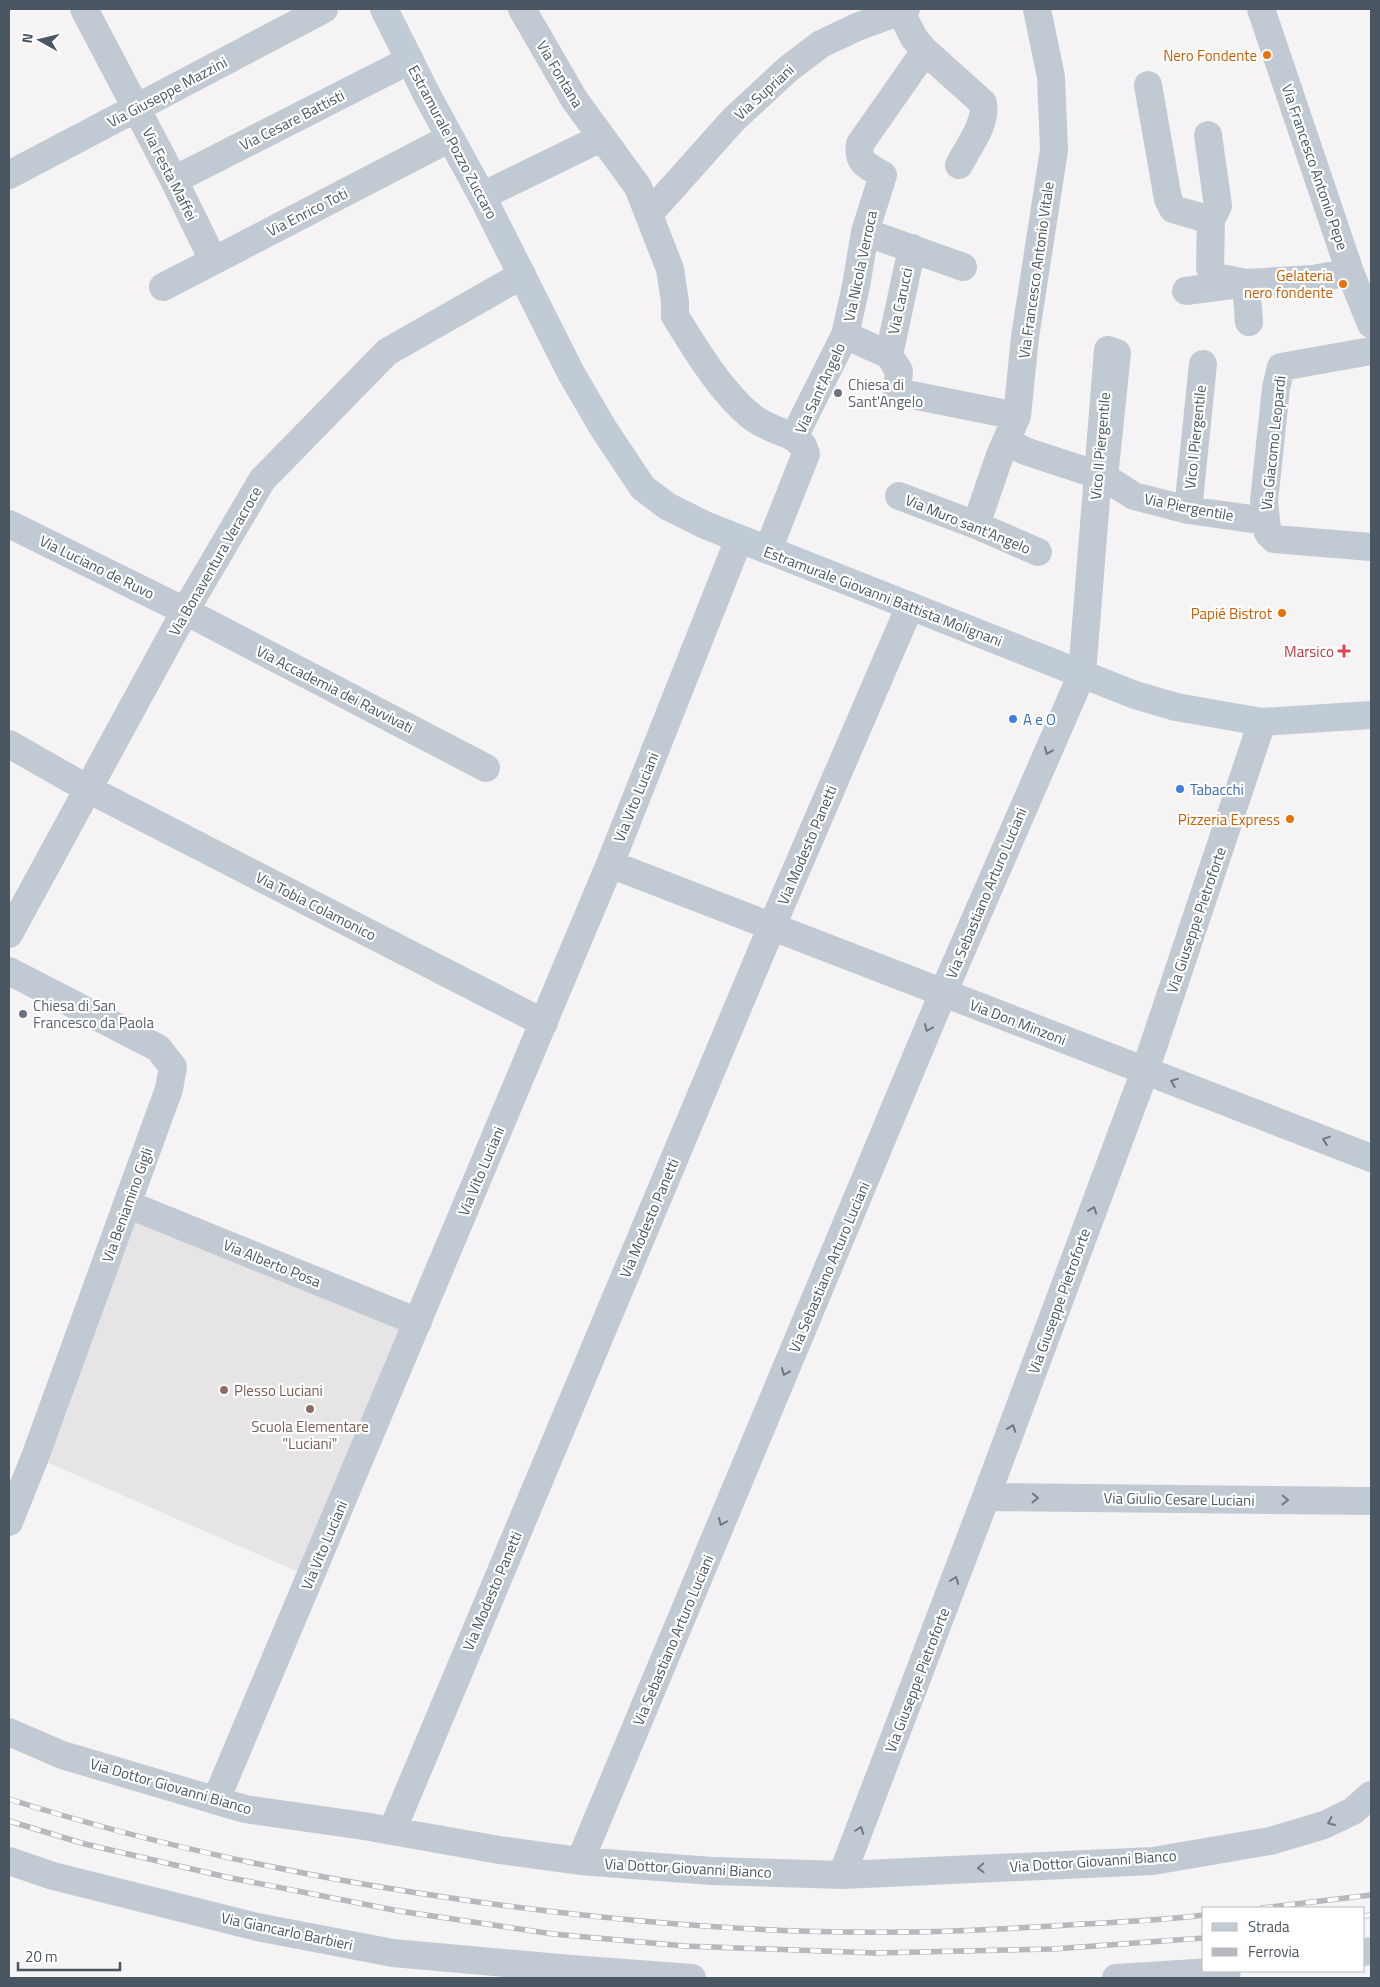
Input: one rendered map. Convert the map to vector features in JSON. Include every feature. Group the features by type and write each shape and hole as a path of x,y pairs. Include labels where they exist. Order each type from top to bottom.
{"street":[{"name":"Via Festa Maffei","path":"84,9 174,180 213,260"},
{"name":"Via Giuseppe Mazzini","path":"9,175 324,9"},
{"name":"Estramurale Pozzo Zuccaro","path":"384,9 522,275"},
{"name":"Via Fontana","path":"522,9 574,99 638,187 650,212 670,269 675,316 731,397 753,418 768,427 794,436"},
{"name":"Via Francesco Antonio Vitale","path":"976,525 1017,416 1025,337 1054,150 1051,77 1037,9"},
{"name":"Via Francesco Antonio Pepe","path":"1260,9 1350,272 1371,322"},
{"path":"904,10 914,38 925,51 983,103 984,110 981,123 959,165"},
{"name":"Via Supriani","path":"650,212 733,120 788,69 821,44 856,27 904,10"},
{"name":"Via Nicola Verroca","path":"845,335 865,232 883,175 862,162 858,155 860,144 925,51"},
{"name":"Via Cesare Battisti","path":"174,180 410,60"},
{"path":"1148,85 1168,199 1173,209 1211,220"},
{"path":"1208,135 1218,206 1211,220 1210,268 1216,277 1246,283"},
{"name":"Via Enrico Toti","path":"163,287 450,138"},
{"path":"482,196 601,138"},
{"path":"865,232 963,267"},
{"name":"Via Carucci","path":"889,354 912,248"},
{"path":"1186,291 1246,283 1313,279 1350,272"},
{"name":"Estramurale Giovanni Battista Molignani","path":"522,275 571,373 602,428 643,488 667,506 739,539 1135,695 1176,707 1262,722 1371,715"},
{"name":"Via Bonaventura Veracroce","path":"9,934 185,611 262,480 387,352 522,275"},
{"path":"1246,283 1249,322"},
{"name":"Via Sant'Angelo","path":"768,550 806,454 794,436 845,335 889,354"},
{"name":"Vico II Piergentile","path":"1082,674 1108,350 1116,353 1104,477"},
{"name":"Via Giacomo Leopardi","path":"1266,521 1264,501 1276,388 1281,367 1371,351"},
{"path":"889,354 899,371 897,392 1017,416"},
{"name":"Vico I Piergentile","path":"1188,510 1203,364"},
{"name":"Via Piergentile","path":"1007,441 1025,451 1104,477 1134,496 1188,510 1266,521"},
{"name":"Via Muro sant'Angelo","path":"899,496 976,525 1038,552"},
{"path":"1266,521 1268,533 1274,539 1371,547"},
{"name":"Via Luciano de Ruvo","path":"9,524 185,611"},
{"name":"Via Vito Luciani","path":"216,1800 610,864 739,539"},
{"name":"Via Modesto Panetti","path":"392,1831 772,926 910,606"},
{"name":"Via Accademia dei Ravvivati","path":"185,611 486,768"},
{"name":"Via Sebastiano Arturo Luciani","path":"580,1861 943,993 1082,674"},
{"name":"Via Giuseppe Pietroforte","path":"842,1875 1145,1072 1262,722"},
{"name":"Via Tobia Colamonico","path":"9,744 88,789 544,1023"},
{"name":"Via Don Minzoni","path":"610,864 1371,1158"},
{"name":"Via Beniamino Gigli","path":"9,971 158,1048 173,1067 169,1089 35,1457 9,1522"},
{"name":"Via Alberto Posa","path":"127,1204 418,1322"},
{"name":"Via Giulio Cesare Luciani","path":"986,1497 1371,1501"},
{"name":"Via Dottor Giovanni Bianco","path":"9,1732 62,1755 245,1809 392,1831 499,1850 580,1861 712,1871 842,1875 1153,1860 1270,1841 1288,1836 1324,1825 1353,1811 1371,1795"},
{"name":"Via Giancarlo Barbieri","path":"9,1862 54,1876 276,1931 393,1953 570,1974 692,1978"},
{"path":"1116,1978 1215,1974"}],"shaded area":[{"name":"Plesso Luciani","path":"127,1204 418,1322 310,1577 35,1457"}],"railway":[{"path":"9,1799 180,1847 296,1872 471,1901 578,1915 685,1925 847,1932 992,1930 1128,1922 1202,1915"},
{"path":"9,1821 85,1844 226,1877 399,1911 553,1934 685,1946 876,1953 1053,1949 1202,1938"},
{"path":"1270,1907 1371,1895"},
{"path":"1365,1916 1371,1915"}],"place":[{"name":"Nero Fondente","path":"1267,55"},
{"name":"Gelateria nero fondente","path":"1343,284"},
{"name":"Chiesa di Sant'Angelo","path":"838,393"},
{"name":"Papié Bistrot","path":"1282,613"},
{"name":"Marsico","path":"1344,651"},
{"name":"A e O","path":"1013,719"},
{"name":"Tabacchi","path":"1180,789"},
{"name":"Pizzeria Express","path":"1290,819"},
{"name":"Chiesa di San Francesco da Paola","path":"23,1014"},
{"name":"Plesso Luciani","path":"224,1390"},
{"name":"Scuola Elementare \"Luciani\"","path":"310,1409"}]}
